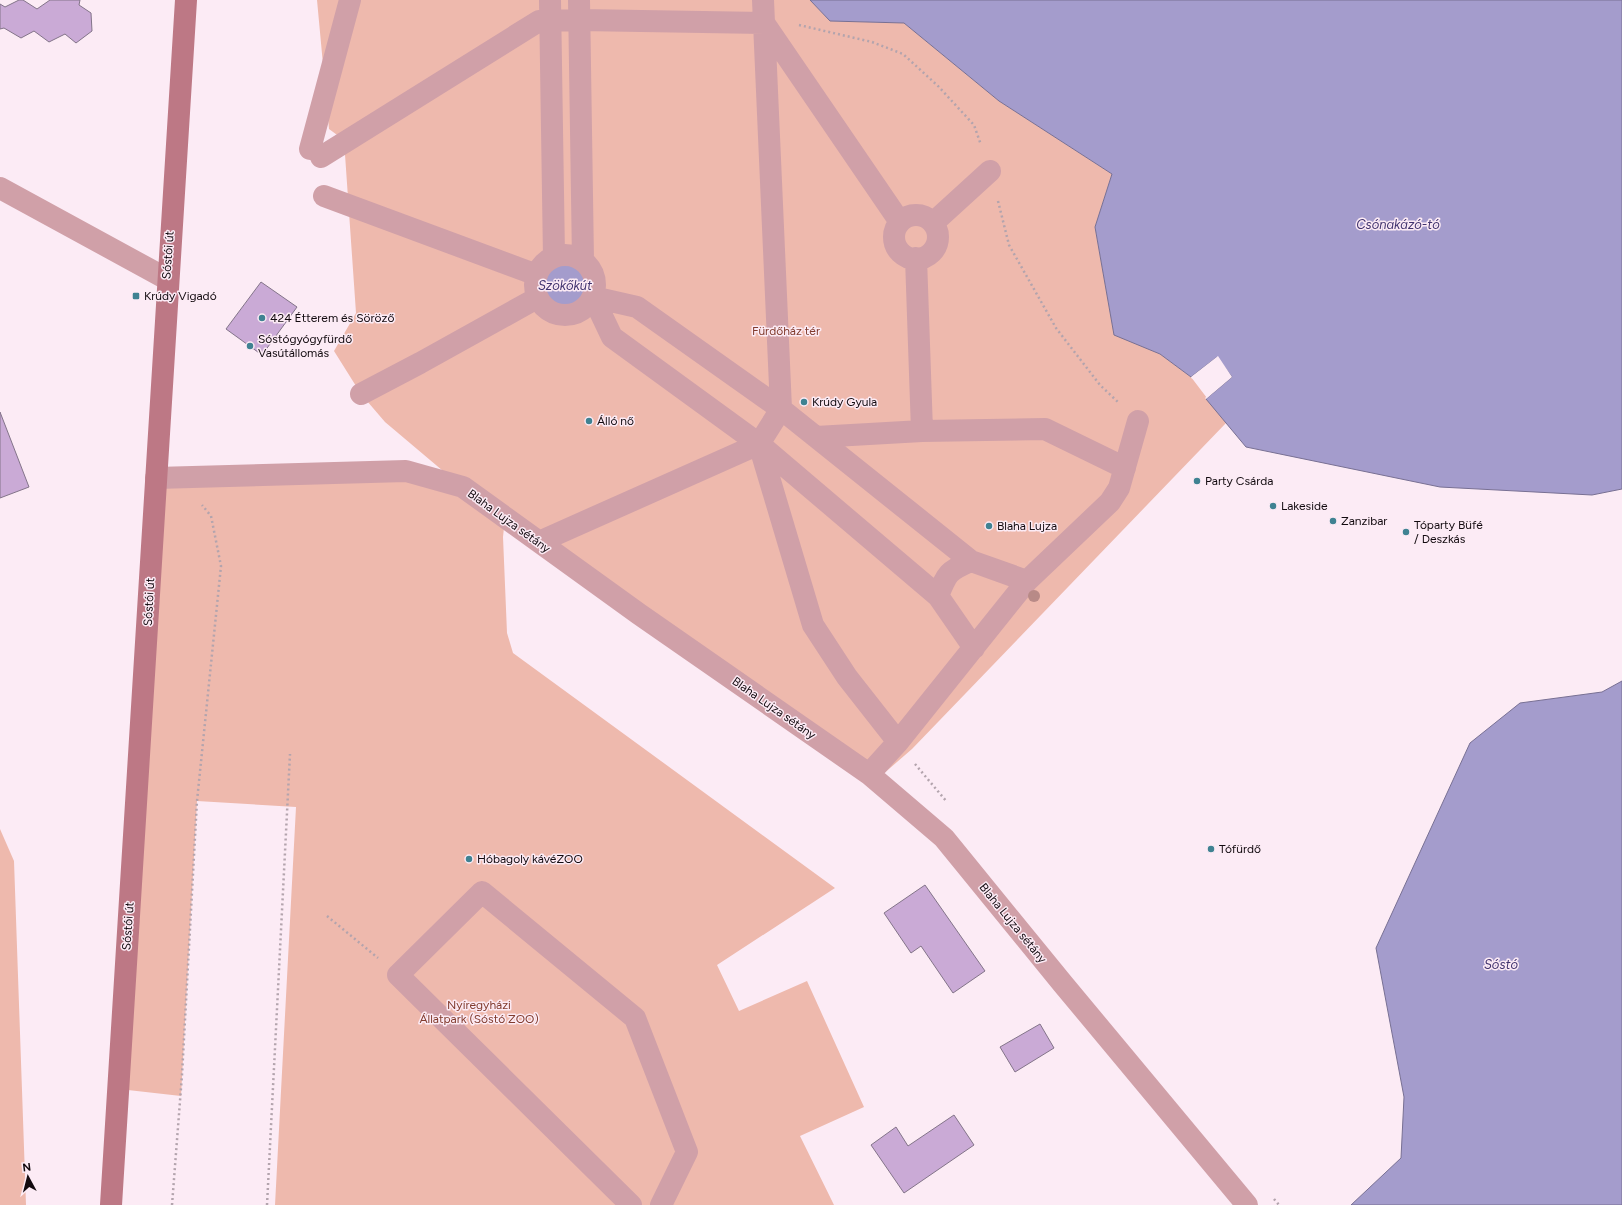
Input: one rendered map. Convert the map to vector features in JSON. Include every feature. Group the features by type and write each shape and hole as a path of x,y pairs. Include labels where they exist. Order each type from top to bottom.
{"street":[{"name":"Sóstói út","path":"111,1205 167,279 186,0"},
{"path":"350,0 315,153 539,21 550,10 580,10 764,23"},
{"path":"539,542 759,444 781,410 762,0"},
{"path":"550,10 554,257"},
{"path":"580,10 583,261"},
{"path":"764,23 900,222"},
{"path":"933,223 990,171"},
{"path":"0,188 167,279"},
{"path":"324,196 537,275"},
{"path":"913,215 927,218 933,223 938,236 934,249 923,258 916,258 903,254 894,242 896,227 906,217 913,215"},
{"path":"564,255 574,256 583,261 590,268 594,278 595,287 593,297 588,306 580,312 570,315 561,315 551,312 543,306 537,298 535,288 539,270 546,262 554,257 564,255"},
{"path":"916,258 922,430"},
{"path":"593,297 637,307 781,410 971,561 1027,580"},
{"path":"593,297 612,337 759,444 938,596 974,648"},
{"path":"361,394 537,298"},
{"path":"869,774 898,742 1027,580 1110,502 1118,488 1138,421"},
{"path":"816,437 922,430 1045,429 1124,468"},
{"path":"759,444 813,625 847,677 898,742"},
{"name":"Blaha Lujza sétány","path":"156,478 406,471 463,488 632,609 869,774 944,838 1247,1205"},
{"path":"938,596 946,577 953,569 971,561"},
{"path":"631,1205 398,975 482,892 635,1018 687,1152 661,1205"}],"path":[{"path":"172,1205 182,1075 197,801 220,566 210,516 182,477"},
{"path":"267,1205 290,754"},
{"path":"327,916 398,975"}],"green space":[{"path":"317,0 810,0 830,21 904,23 999,101 1112,174 1095,227 1114,334 1160,354 1191,377 1226,423 912,749 882,775 505,518 503,537 507,633 513,653 835,888 717,965 739,1011 807,981 864,1107 800,1136 834,1205 275,1205 296,807 197,801 181,1096 119,1089 156,478 406,471 462,487 385,422 361,394 334,351 356,313 344,140 329,129"},
{"path":"0,829 14,861 26,1205 0,1205"}],"water":[{"name":"Csónakázó-tó","path":"810,0 1622,0 1622,489 1592,495 1440,487 1246,447 1206,399 1232,377 1217,357 1191,377 1160,354 1114,335 1095,227 1112,174 999,101 904,23 830,21"},
{"name":"Szökőkút","path":"561,263 569,263 574,264 581,269 586,276 586,294 581,301 574,306 561,307 553,304 546,297 543,289 543,281 546,273 553,266"},
{"name":"Sóstó","path":"1622,681 1622,1205 1351,1205 1401,1158 1404,1097 1376,948 1470,743 1520,703 1602,692"}],"pier":[{"path":"1218,356 1232,377 1206,399 1205,398 1230,377 1217,359 1192,379 1191,377"}],"building":[{"path":"19,0 23,0 37,9 50,0 80,0 79,5 91,13 92,31 76,43 65,34 49,42 34,31 21,38 4,28 0,29 0,4 5,7"},
{"name":"424 Étterem és Söröző","path":"261,282 297,307 262,355 226,329"},
{"path":"0,412 29,487 0,498"},
{"path":"925,885 985,971 953,993 921,946 911,953 884,913"},
{"path":"1040,1024 1054,1048 1015,1072 1000,1047"},
{"path":"954,1115 974,1145 904,1193 871,1145 896,1127 908,1146"}],"place":[{"name":"Krúdy Vigadó","path":"136,296"},
{"name":"424 Étterem és Söröző","path":"262,318"},
{"name":"Sóstógyógyfürdő Vasútállomás","path":"250,346"},
{"name":"Krúdy Gyula","path":"804,402"},
{"name":"Álló nő","path":"589,421"},
{"name":"Party Csárda","path":"1197,481"},
{"name":"Lakeside","path":"1273,506"},
{"name":"Zanzibar","path":"1333,521"},
{"name":"Blaha Lujza","path":"989,526"},
{"name":"Tóparty Büfé / Deszkás","path":"1406,532"},
{"name":"Tófürdő","path":"1211,849"},
{"name":"Hóbagoly kávéZOO","path":"469,859"}],"park label":[{"name":"Fürdőház tér","path":"786,331"},
{"name":"Nyíregyházi Állatpark (Sóstó ZOO)","path":"479,1012"}]}
